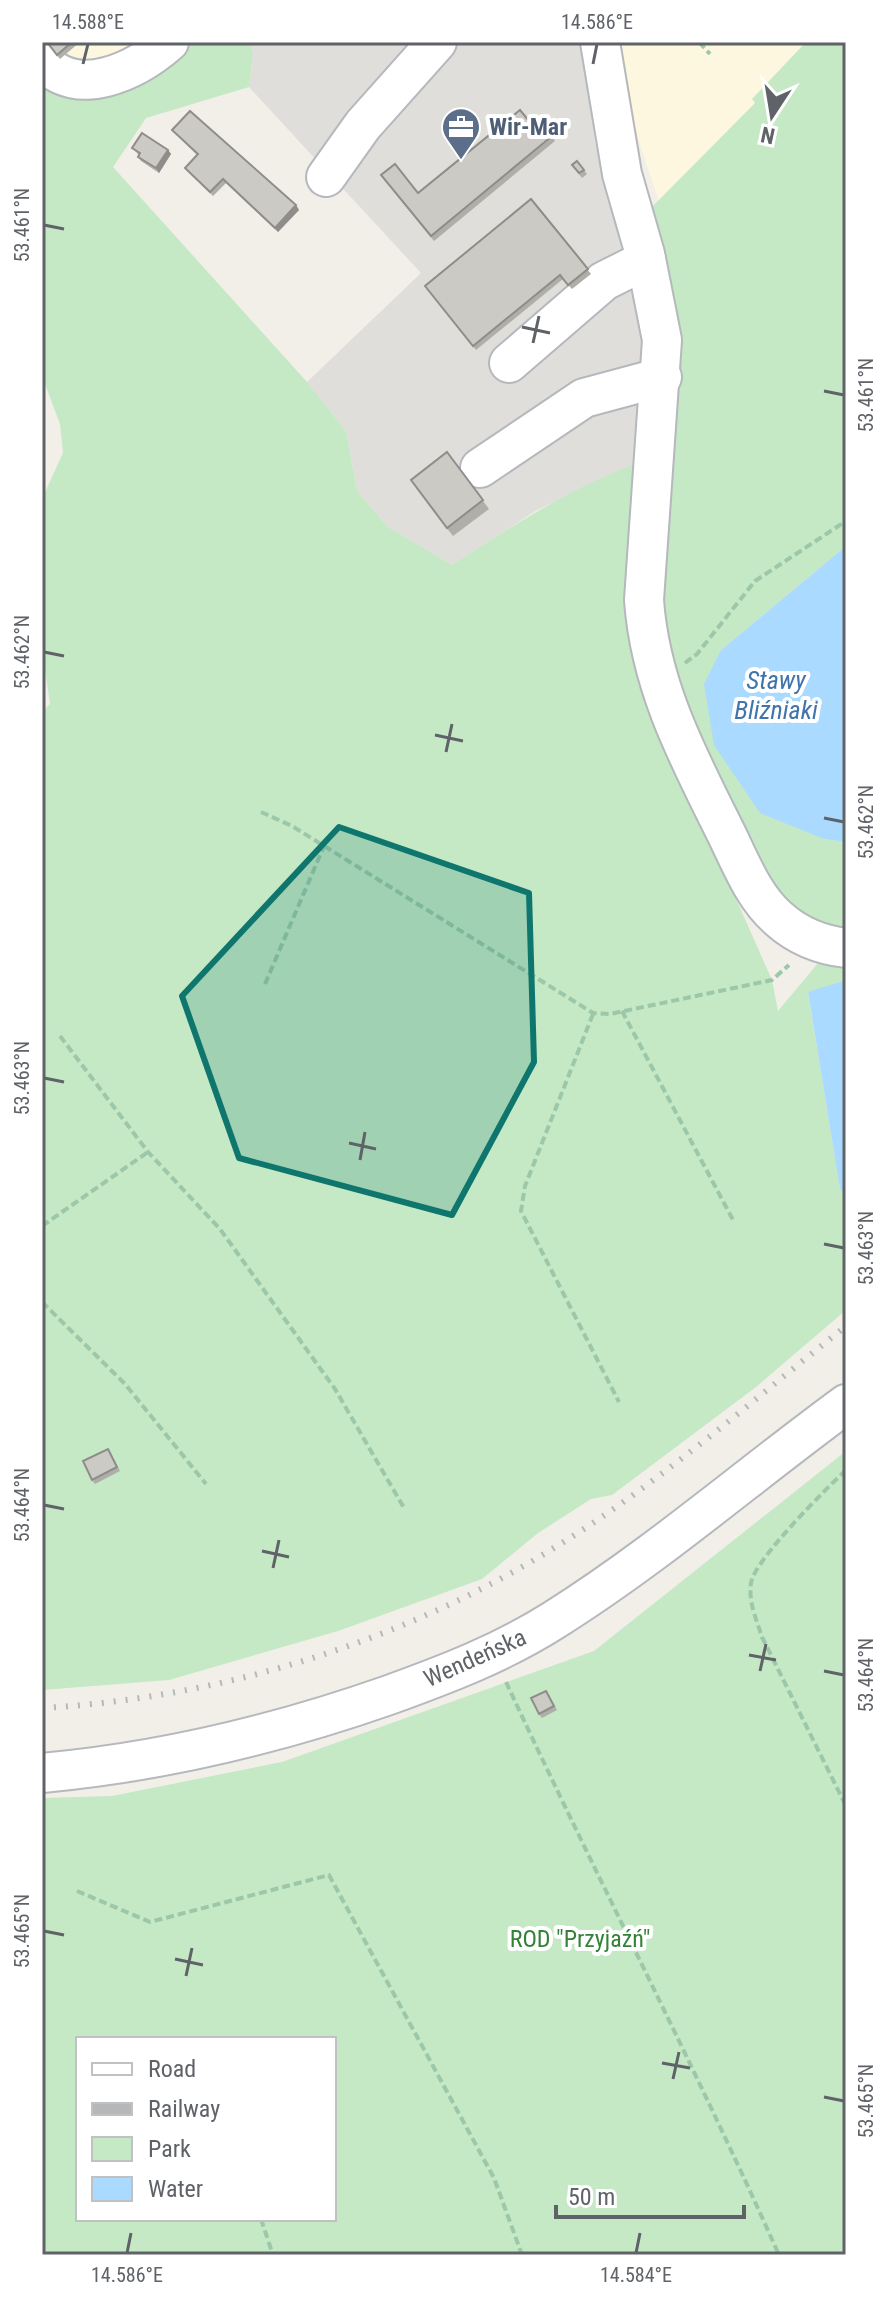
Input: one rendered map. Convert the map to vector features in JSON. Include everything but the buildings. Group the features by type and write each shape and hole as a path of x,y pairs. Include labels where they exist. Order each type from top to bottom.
{"street":[{"path":"42,60 48,68 76,81 105,80 169,42"},
{"path":"326,177 380,104 437,42"},
{"path":"600,42 622,174 659,313 662,377 645,552 644,600 647,641 657,683 690,761 762,901 792,930 816,942 846,948"},
{"path":"509,363 604,281 646,260"},
{"path":"480,468 584,398 662,377"},
{"name":"Wendeńska","path":"42,1773 153,1760 242,1741 344,1711 494,1654 556,1619 846,1404"}],"path":[{"path":"699,42 710,54"},
{"path":"657,683 697,654 755,581 846,521"},
{"path":"261,812 324,846 593,1013 622,1011 772,980"},
{"path":"265,984 324,846"},
{"path":"622,1011 733,1220"},
{"path":"593,1013 525,1186 521,1211 619,1402"},
{"path":"60,1036 148,1152 220,1229 335,1389 404,1508"},
{"path":"42,1226 148,1152"},
{"path":"42,1302 125,1384 206,1484"},
{"path":"846,1470 761,1562 751,1582 753,1609 762,1637 846,1806"},
{"path":"494,1654 583,1848 724,2131 779,2255"},
{"path":"77,1891 150,1922 329,1875 494,2178 522,2255"},
{"path":"262,2221 273,2255"}],"highlighted area":[{"path":"339,827 529,893 534,1062 452,1215 239,1158 182,996"}],"shaded area":[{"path":"42,42 180,42 100,91"},
{"path":"250,42 417,42 351,110 319,163 249,87 253,57"},
{"path":"459,42 584,42 595,143 649,325 641,462 537,510 452,565 388,527 357,491 346,431 307,382 421,273 335,180"},
{"path":"612,42 806,42 752,99 756,103 659,202 630,113"}],"green space":[{"path":"180,42 250,42 253,56 249,87 146,118 113,167 307,382 346,431 357,491 388,527 452,565 580,488 663,455 644,215 755,103 752,99 806,42 846,42 846,546 721,650 824,839 846,842 846,980 808,993 840,1188 846,1194 846,1310 756,1387 612,1495 591,1499 538,1533 482,1579 338,1631 169,1680 42,1690 42,712 50,704 42,649 42,499 63,453 60,424 42,376 42,75","holes":["705,829 780,902 824,956 778,1011 772,980"]},
{"name":"ROD \"Przyjaźń\"","path":"846,1451 846,2255 42,2255 42,1798 112,1796 282,1762 594,1651"}],"water":[{"name":"Stawy Bliźniaki","path":"846,546 846,842 824,839 760,813 714,745 704,684 721,650"},
{"path":"846,980 846,1194 840,1189 808,992"}],"railway":[{"path":"42,1708 178,1692 245,1677 378,1635 441,1608 503,1578 599,1519 707,1439 846,1326"}],"place":[{"name":"Wir-Mar","path":"461,161"}]}
